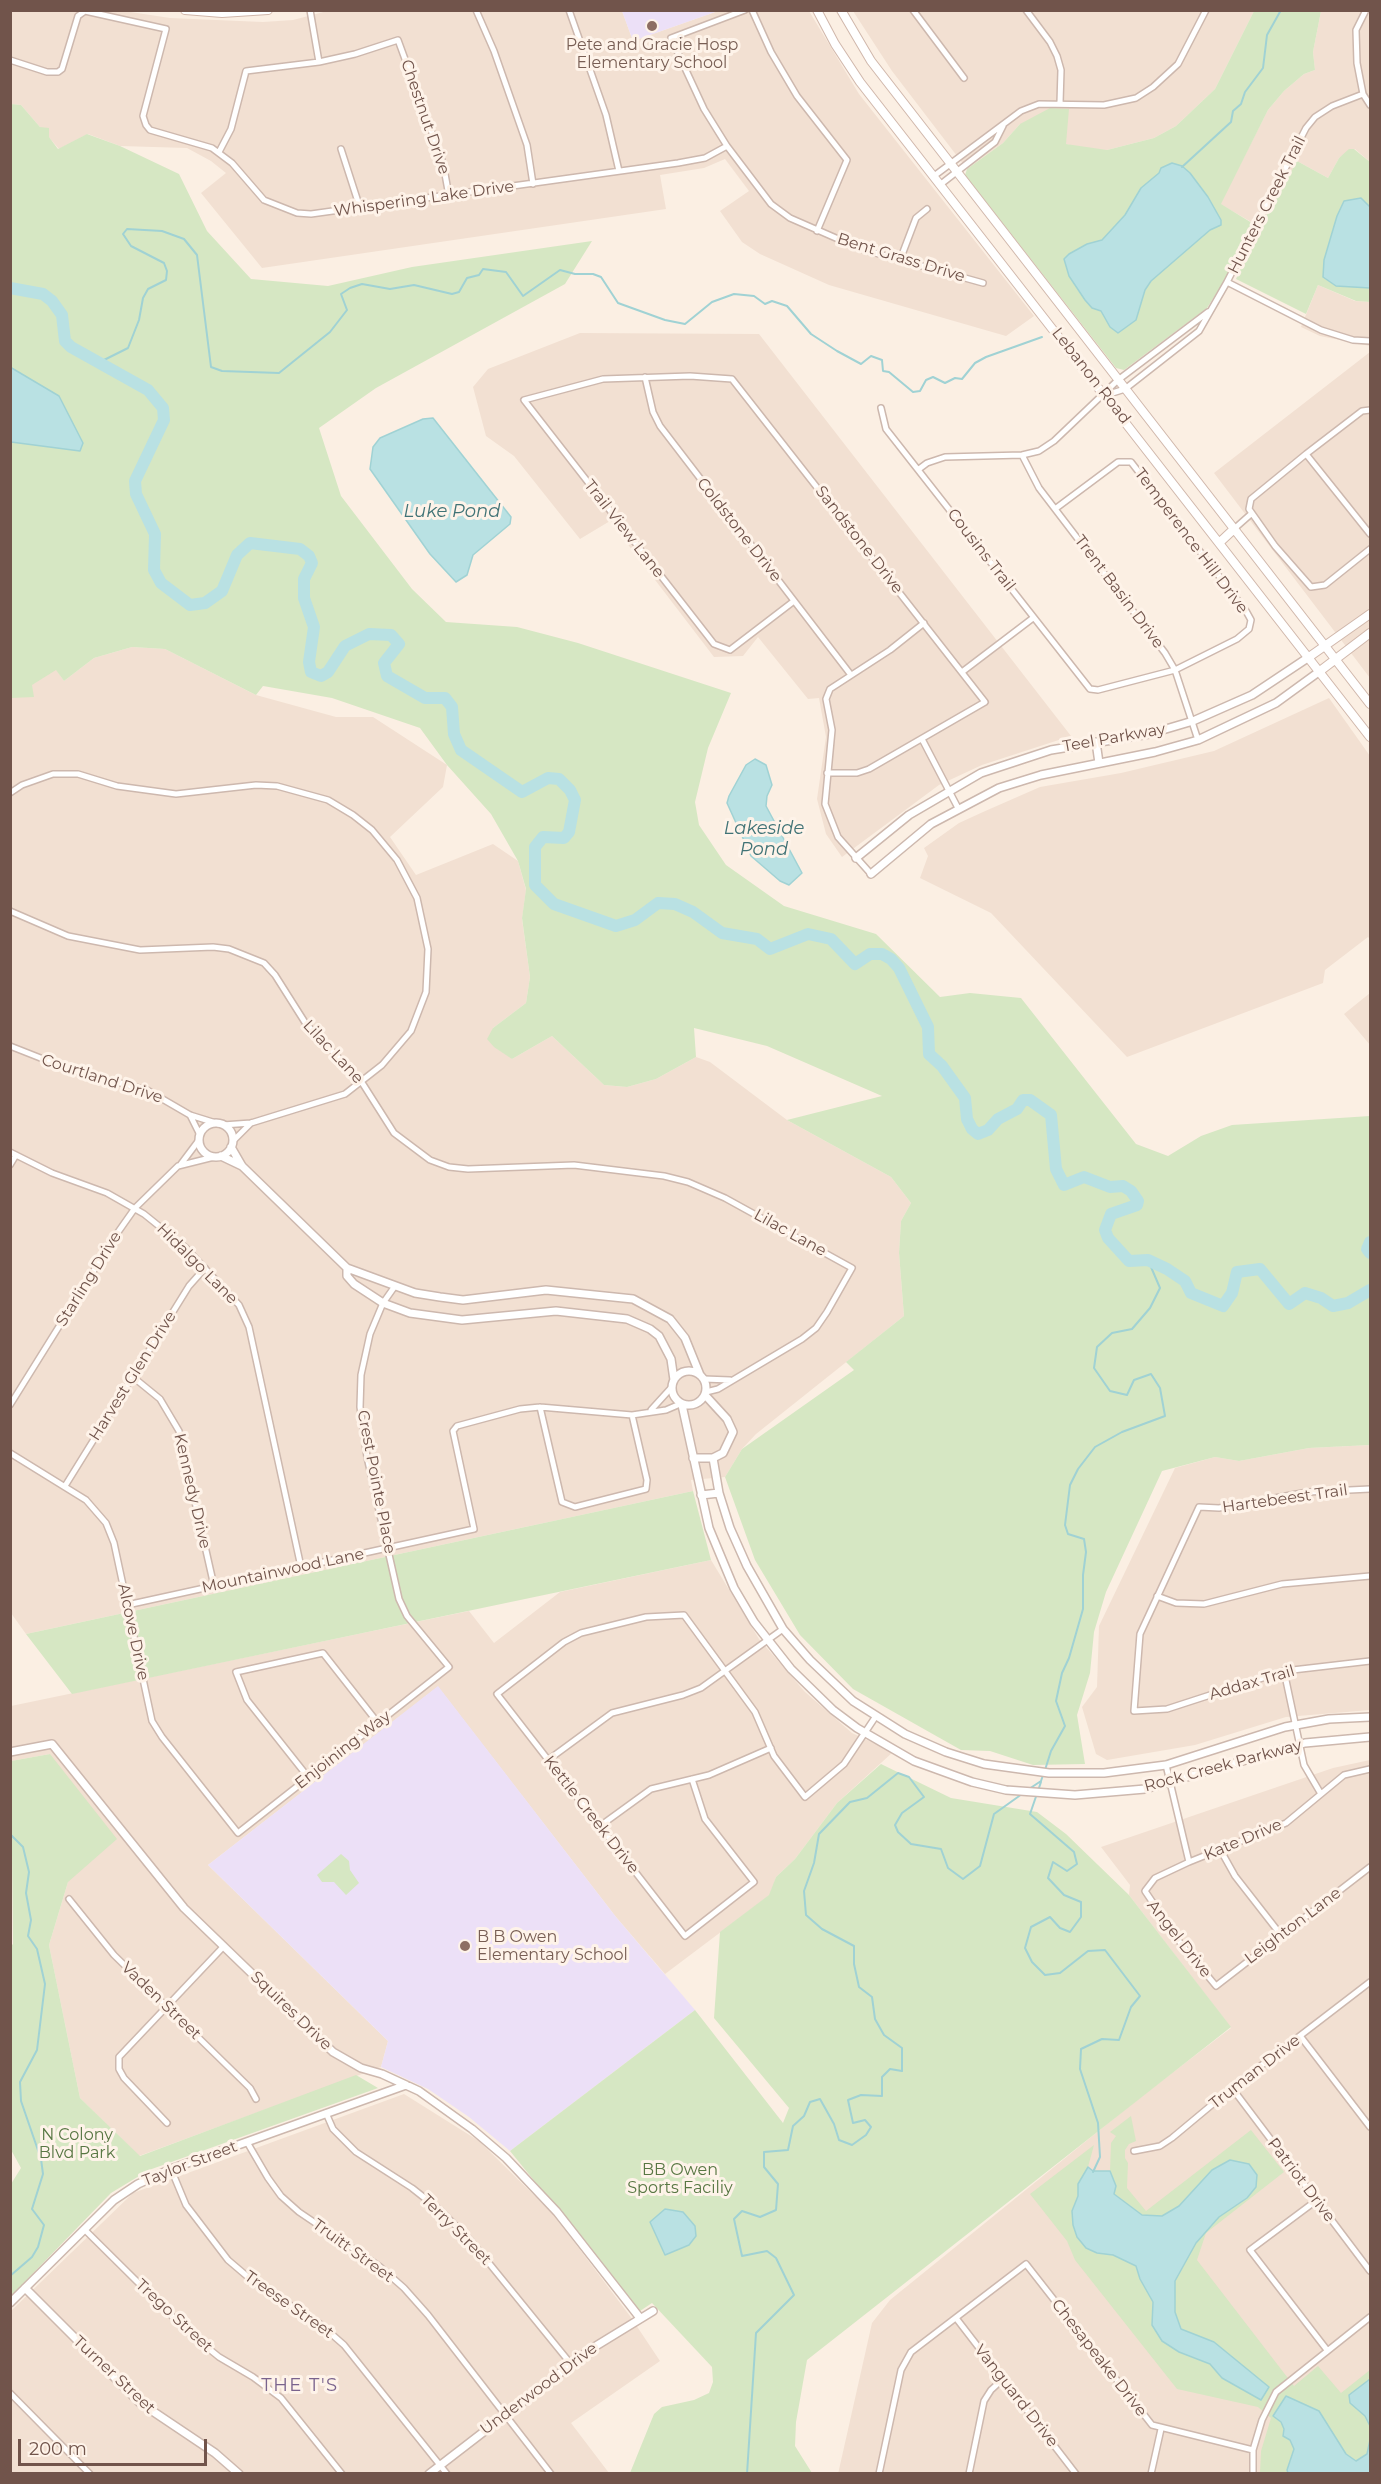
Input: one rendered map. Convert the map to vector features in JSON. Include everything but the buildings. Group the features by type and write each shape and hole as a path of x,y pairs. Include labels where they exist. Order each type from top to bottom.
{"main road":[{"path":"185,10 222,13 268,10"},
{"name":"Lebanon Road","path":"817,10 847,63 1371,737"},
{"name":"Lebanon Road","path":"840,10 871,61 1371,705"},
{"path":"1219,543 1234,529"},
{"name":"Teel Parkway","path":"1309,657 1371,614"},
{"name":"Teel Parkway","path":"1320,671 1371,633"}],"street":[{"path":"219,152 231,129 246,71 319,62 310,10"},
{"path":"476,10 494,51 527,145 533,184"},
{"path":"569,10 606,115 619,171"},
{"name":"Bent Grass Drive","path":"745,10 670,38 696,92 727,146 771,204 790,218 861,249 983,283"},
{"path":"752,10 771,52 797,96 847,160 817,231"},
{"path":"913,10 963,78"},
{"path":"1026,10 1050,42 1057,56 1061,70 1060,103"},
{"path":"934,176 991,131 1003,126 1021,111 1039,104 1104,105 1136,98 1153,87 1178,64 1206,10"},
{"path":"1366,10 1356,30 1356,63 1363,94 1371,105"},
{"name":"Whispering Lake Drive","path":"10,60 47,72 58,72 62,69 81,12 106,15 166,29 143,116 146,125 150,130 202,143 219,152 264,200 281,209 311,214 705,158 727,146"},
{"name":"Chestnut Drive","path":"319,62 355,54 398,40 443,163 449,196"},
{"name":"Hunters Creek Trail","path":"1106,395 1125,389 1199,331 1227,282 1306,128 1315,117 1332,106 1363,94"},
{"path":"941,184 995,142 1003,126"},
{"path":"341,149 360,208"},
{"path":"900,260 916,218 927,209"},
{"path":"1227,282 1321,330 1353,340 1371,340"},
{"name":"Hunters Creek Trail","path":"919,470 927,463 945,457 1022,454 1047,447 1106,395 1118,380 1212,309"},
{"name":"Sandstone Drive","path":"645,377 732,379 985,702 922,739"},
{"name":"Trail View Lane","path":"645,377 603,379 524,400 714,644 730,650 794,601"},
{"name":"Coldstone Drive","path":"645,377 653,412 660,426 851,675"},
{"name":"Cousins Trail","path":"881,408 884,425 1090,689 1098,690 1175,670"},
{"path":"1371,410 1362,411 1306,454 1251,499 1249,509 1304,582 1311,587 1325,585 1371,549"},
{"name":"Trent Basin Drive","path":"1022,454 1032,477 1055,510 1161,646 1175,670 1198,740"},
{"path":"1306,454 1371,534"},
{"name":"Temperence Hill Drive","path":"1055,510 1118,462 1126,460 1134,465 1239,602 1249,616 1251,625 1245,634 1175,670"},
{"path":"1234,529 1251,514"},
{"path":"962,672 1034,618"},
{"path":"872,874 838,837 831,825 825,804 827,773 832,752 832,730 826,699 830,689 924,623"},
{"name":"Teel Parkway","path":"856,858 909,815 949,790 998,766 1051,750 1149,734 1193,721 1252,695 1309,657"},
{"name":"Teel Parkway","path":"872,874 914,836 958,808 1021,781 1155,752 1198,740 1270,706 1320,671"},
{"path":"827,773 857,772 869,769 922,739 958,808"},
{"path":"1096,742 1099,763"},
{"path":"10,794 22,786 53,774 70,774 117,786 176,794 256,785 303,792 328,800 353,815 385,844 409,879 424,923 428,949 426,992 411,1031 382,1065 363,1082 330,1101 251,1123 205,1127 199,1137"},
{"name":"Lilac Lane","path":"10,911 68,936 140,950 213,947 251,956 264,963 275,975 306,1024 363,1082 394,1133 430,1160 450,1167 468,1169 574,1165 664,1176 688,1182 725,1198 852,1268 839,1295 816,1328 802,1340 731,1380"},
{"name":"Courtland Drive","path":"10,1046 71,1070 147,1090 190,1115 221,1124"},
{"path":"190,1115 205,1154 242,1166"},
{"path":"218,1157 251,1123"},
{"path":"221,1124 230,1132 232,1144 242,1166 346,1268 415,1293 463,1300 546,1290 633,1299 670,1319 685,1338 702,1377 706,1394 727,1419 733,1431 723,1453 713,1458 693,1458"},
{"name":"Starling Drive","path":"10,1405 135,1208 161,1181 180,1166 199,1137"},
{"path":"10,1165 13,1154"},
{"name":"Hidalgo Lane","path":"13,1154 107,1193 135,1208 171,1234 237,1302 248,1324 302,1567"},
{"name":"Starling Drive","path":"180,1166 218,1157"},
{"name":"Harvest Glen Drive","path":"65,1486 189,1286 205,1268"},
{"path":"346,1268 347,1276 354,1284 383,1303 410,1313 462,1320 556,1311 627,1319 650,1329 659,1336 671,1359 674,1397 681,1404"},
{"name":"Crest Pointe Place","path":"395,1286 383,1303 370,1334 361,1376 360,1407 368,1457 399,1599 407,1616 449,1667"},
{"path":"650,1411 679,1374 688,1371 702,1377 731,1380"},
{"name":"Kennedy Drive","path":"133,1377 160,1399 180,1433 214,1586"},
{"path":"632,1415 647,1480 646,1489 575,1507 562,1502 540,1407 632,1415 666,1410 681,1404 698,1403 706,1394 731,1380"},
{"name":"Rock Creek Parkway","path":"681,1404 709,1528 740,1599 767,1640 819,1698 865,1733 914,1761 972,1782 1021,1792 1075,1795 1145,1789 1299,1745 1371,1737"},
{"name":"Mountainwood Lane","path":"127,1605 474,1529 453,1431 457,1426 520,1409 540,1407"},
{"name":"Alcove Drive","path":"10,1453 90,1503 107,1524 114,1543 152,1721 162,1737 238,1833"},
{"name":"Rock Creek Parkway","path":"713,1458 719,1493 730,1528 747,1566 783,1629 836,1687 905,1734 946,1752 984,1764 1049,1773 1080,1774 1166,1765 1265,1731 1329,1719 1371,1717"},
{"name":"Hartebeest Trail","path":"1157,1596 1199,1508 1219,1508 1308,1492 1371,1489"},
{"path":"701,1495 719,1493"},
{"path":"1157,1596 1182,1604 1204,1604 1293,1582 1371,1576"},
{"name":"Addax Trail","path":"1157,1596 1138,1642 1134,1711 1167,1709 1284,1671 1371,1661"},
{"name":"Kettle Creek Drive","path":"692,1779 705,1819 754,1882 685,1936 497,1694 579,1634 646,1617 684,1615 725,1671"},
{"path":"548,1760 608,1716 625,1708 691,1693 783,1629"},
{"path":"308,1778 246,1700 236,1672 323,1653 378,1723"},
{"name":"Enjoining Way","path":"238,1833 449,1667"},
{"path":"725,1671 757,1715 771,1748 805,1797 842,1767 876,1716"},
{"path":"1284,1671 1299,1745 1309,1776 1321,1794"},
{"name":"Squires Drive","path":"10,1752 52,1744 184,1908 333,2052 361,2068 406,2085 472,2129 533,2184 640,2318"},
{"path":"600,1826 646,1792 712,1774 771,1748"},
{"path":"1166,1765 1189,1862"},
{"name":"Kate Drive","path":"1144,1891 1155,1878 1286,1823 1344,1774 1371,1769"},
{"path":"1221,1851 1235,1876 1281,1935"},
{"name":"Leighton Lane","path":"1216,1986 1371,1867"},
{"name":"Angel Drive","path":"1144,1891 1178,1940 1216,1986"},
{"name":"Vaden Street","path":"69,1899 114,1955 250,2088 256,2099"},
{"path":"167,2122 119,2070 119,2057 123,2050 224,1946"},
{"name":"Truman Drive","path":"1134,2151 1152,2148 1166,2142 1232,2088 1371,1983"},
{"path":"1301,2037 1371,2127"},
{"name":"Taylor Street","path":"10,2303 84,2229 125,2192 171,2169 406,2085"},
{"name":"Patriot Drive","path":"1232,2088 1371,2271"},
{"name":"Terry Street","path":"326,2114 333,2129 356,2152 412,2188 471,2241 571,2364"},
{"name":"Truitt Street","path":"247,2142 281,2196 299,2212 379,2266 404,2288 428,2315 551,2474"},
{"name":"Treese Street","path":"171,2169 186,2205 228,2260 255,2283 320,2324 344,2345 447,2474"},
{"path":"1317,2200 1250,2250 1327,2350"},
{"name":"Trego Street","path":"84,2229 187,2331 219,2357 253,2377 281,2398 342,2474"},
{"name":"Chesapeake Drive","path":"956,2318 1026,2264 1145,2418 1161,2429 1253,2450"},
{"name":"Turner Street","path":"25,2288 140,2402 215,2453 239,2474"},
{"name":"Underwood Drive","path":"429,2474 571,2364 653,2311"},
{"path":"1253,2474 1253,2450 1271,2398 1281,2386 1371,2317"},
{"path":"879,2474 905,2361 919,2344 956,2318"},
{"name":"Vanguard Drive","path":"956,2318 1074,2473"},
{"path":"969,2474 984,2401 991,2390 1003,2379"},
{"path":"10,2393 90,2474"},
{"path":"1151,2474 1161,2429"}],"shaded area":[{"path":"331,10 622,11 633,41 718,11 809,11 859,94 1034,316 1006,336 829,285 760,254 742,242 720,211 749,191 725,159 704,168 660,175 666,209 262,268 201,193 226,173 211,161 187,148 120,146 88,134 59,149 21,105 11,104 11,11 124,11 170,18 263,22 293,20"},
{"name":"Pete and Gracie Hosp Elementary School","path":"622,10 718,11 633,41"},
{"path":"853,11 1254,11 1215,89 1176,126 1154,138 1107,150 1086,149 1066,144 1020,124 1003,143 967,169 892,71"},
{"path":"1321,11 1370,11 1370,162 1355,149 1339,158 1328,178 1297,161 1260,227 1220,204 1268,110 1284,91 1304,74 1315,70 1313,52"},
{"path":"1318,285 1355,301 1370,302 1370,346 1320,336 1301,327"},
{"path":"580,333 759,334 1071,736 982,765 939,785 842,857 826,834 817,799 826,737 819,698 808,699 758,637 743,656 714,657 610,521 580,539 514,456 486,436 473,387 488,369"},
{"path":"1370,352 1370,678 1214,473"},
{"path":"132,647 165,649 256,695 336,717 373,717 447,765 443,787 390,837 416,875 493,844 518,861 526,890 522,919 530,977 526,1003 493,1028 512,1059 552,1036 604,1085 627,1087 656,1079 696,1057 710,1062 787,1120 891,1177 911,1203 901,1221 899,1253 904,1316 756,1434 742,1449 725,1477 691,1480 693,1491 26,1634 11,1613 10,698 56,669 64,681 94,658"},
{"path":"1329,698 1370,756 1370,939 1368,937 1325,970 1323,983 1127,1057 991,913 920,878 928,856 924,848 959,823 983,812 1040,787 1121,773 1214,751"},
{"path":"1370,993 1370,1045 1344,1014"},
{"path":"1370,1445 1370,1710 1286,1717 1195,1745 1107,1760 1096,1754 1082,1707 1097,1687 1099,1626 1175,1468 1215,1457 1239,1461 1309,1448"},
{"path":"711,1560 759,1639 805,1692 852,1733 893,1752 837,1803 795,1859 776,1877 770,1895 665,1974 616,1917 438,1687 208,1865 388,2041 381,2067 139,2156 80,2098 49,1945 68,1882 50,1754 11,1761 11,1706 469,1611 494,1643 560,1592"},
{"name":"B B Owen Elementary School","path":"438,1686 616,1917 695,2010 510,2151 469,2117 428,2089 381,2067 388,2041 208,1865"},
{"path":"1370,1760 1370,2473 838,2474 872,2323 890,2300 1138,2099 1231,2028 1129,1895 1130,1885 1101,1847 1333,1768"},
{"path":"404,2094 479,2141 553,2214 630,2316 660,2361 571,2423 609,2473 11,2474 11,2311 133,2193"}],"green space":[{"path":"1254,11 1321,11 1313,52 1315,70 1304,74 1284,91 1268,110 1221,204 1252,223 1223,283 1207,308 1124,370 1116,368 965,175 967,169 1003,143 1020,124 1050,108 1069,109 1066,144 1107,150 1154,138 1176,126 1215,89"},
{"path":"11,104 21,105 40,127 49,128 49,137 58,149 87,134 120,146 179,174 207,231 251,279 328,286 412,267 592,241 565,284 376,388 319,428 341,496 412,589 446,622 517,627 578,643 731,693 708,748 695,802 699,825 726,865 784,906 876,934 940,997 970,993 1021,998 1136,1144 1168,1156 1201,1136 1232,1125 1370,1116 1370,1445 1309,1448 1239,1461 1215,1457 1162,1471 1106,1592 1094,1632 1090,1673 1077,1715 1085,1764 1033,1765 990,1751 961,1750 853,1689 800,1635 755,1560 725,1477 742,1449 854,1370 846,1362 904,1316 899,1253 901,1221 911,1203 891,1177 787,1120 882,1096 767,1046 694,1028 696,1057 656,1079 627,1087 604,1085 552,1036 512,1059 494,1047 487,1039 493,1028 526,1003 530,977 522,918 526,889 518,861 491,814 447,765 420,728 332,698 263,686 256,695 165,649 132,647 94,658 64,681 56,670 32,685 34,697 11,698"},
{"path":"1349,149 1354,149 1370,162 1370,302 1356,301 1318,285 1306,314 1236,279 1260,227 1297,161 1328,178 1339,158"},
{"path":"693,1491 711,1560 72,1694 26,1634"},
{"name":"N Colony Blvd Park","path":"50,1754 117,1839 68,1882 49,1945 80,2098 140,2156 356,2075 378,2088 149,2170 111,2193 11,2296 11,2184 21,2168 10,2148 10,1947 13,1944 11,1761"},
{"name":"BB Owen Sports Faciliy","path":"881,1764 951,1798 1037,1812 1066,1834 1129,1895 1231,2027 807,2360 796,2422 795,2446 812,2473 630,2473 654,2414 662,2407 694,2400 709,2393 713,2382 712,2367 652,2303 640,2311 510,2151 695,2010 783,2123 789,2108 714,2018 720,1932 769,1895 776,1877 795,1859 837,1803"},
{"path":"341,1854 349,1861 350,1870 359,1883 346,1895 334,1882 322,1882 317,1875"},
{"path":"1131,2116 1136,2141 1129,2144 1125,2150 1128,2163 1127,2188 1146,2211 1251,2130 1284,2172 1206,2233 1197,2260 1294,2386 1318,2366 1341,2393 1370,2370 1370,2473 1260,2473 1261,2451 1271,2418 1258,2407 1177,2389 1075,2260 1067,2241 1030,2194 1094,2145 1088,2167 1093,2171 1110,2171 1111,2143 1116,2136 1110,2132"}],"water":[{"path":"1172,163 1182,166 1190,173 1208,197 1221,220 1221,225 1210,230 1151,281 1145,290 1136,320 1118,333 1110,327 1101,311 1092,308 1085,300 1069,276 1064,259 1087,244 1102,240 1125,215 1141,188 1159,173 1161,168"},
{"path":"1361,198 1370,207 1370,288 1336,286 1323,277 1324,260 1337,216 1344,201"},
{"path":"10,367 59,396 83,443 80,451 11,442"},
{"name":"Luke Pond","path":"433,418 511,517 510,524 473,555 467,575 456,582 430,554 370,469 373,447 380,438 423,419"},
{"name":"Lakeside Pond","path":"755,759 766,765 772,785 766,806 802,873 789,885 780,881 751,856 727,803 746,765"},
{"path":"1230,2160 1249,2164 1257,2175 1256,2187 1247,2198 1219,2217 1196,2243 1175,2281 1175,2312 1181,2329 1214,2342 1269,2387 1261,2400 1222,2378 1210,2364 1179,2352 1162,2341 1152,2325 1153,2302 1140,2279 1136,2266 1113,2255 1097,2253 1086,2248 1077,2237 1073,2225 1072,2211 1078,2196 1078,2184 1088,2167 1093,2171 1110,2171 1116,2186 1114,2194 1142,2215 1162,2216 1179,2206 1212,2170"},
{"path":"665,2209 683,2212 695,2226 696,2236 689,2245 665,2255 650,2222"},
{"path":"1370,2379 1370,2426 1365,2416 1350,2403 1349,2395"},
{"path":"1286,2396 1319,2411 1346,2454 1356,2461 1367,2454 1370,2440 1370,2473 1288,2473 1294,2449 1290,2440 1283,2436 1284,2429 1281,2422 1273,2416"}],"waterway":[{"path":"1182,167 1231,122 1233,111 1241,104 1245,92 1263,68 1267,35 1281,10"},
{"path":"100,362 128,348 139,320 143,298 148,289 166,280 167,271 164,263 131,246 123,234 127,229 162,231 184,239 197,255 211,367 222,371 279,373 330,332 347,310 341,294 350,288 362,284 390,289 414,285 452,294 459,292 467,278 479,275 483,269 506,272 523,296 560,270 575,274 593,274 601,277 618,303 665,320 685,324 712,302 734,294 754,296 765,304 772,301 787,306 811,334 861,364 871,356 882,360 883,371 889,372 913,392 920,391 926,380 933,377 945,383 955,378 962,379 975,363 986,357 1042,337"},
{"path":"10,288 43,294 52,301 62,315 65,341 71,347 148,390 163,408 164,420 135,481 136,494 155,534 154,570 161,583 190,605 205,603 222,591 237,555 250,543 300,549 309,556 312,563 304,579 304,598 314,627 309,662 311,672 321,676 328,672 345,646 369,634 391,635 399,644 384,663 387,676 425,698 445,698 452,707 454,734 461,750 522,792 548,778 559,779 570,790 575,800 569,832 564,838 543,837 535,847 535,885 554,904 616,926 635,920 658,903 675,904 693,912 722,933 757,939 770,949 808,934 831,939 855,964 870,954 882,954 891,959 899,968 928,1027 929,1054 942,1066 965,1098 967,1119 972,1129 978,1134 988,1130 998,1119 1017,1109 1023,1100 1030,1100 1051,1115 1056,1169 1064,1185 1084,1177 1110,1187 1123,1186 1131,1191 1138,1201 1137,1205 1111,1214 1105,1230 1108,1238 1129,1261 1148,1260 1167,1269 1185,1281 1191,1293 1223,1306 1232,1293 1237,1272 1260,1269 1289,1304 1305,1293 1321,1298 1333,1306 1348,1303 1370,1290"},
{"path":"1370,1242 1367,1249 1370,1253"},
{"path":"1045,1770 1051,1751 1065,1726 1056,1701 1062,1673 1069,1658 1083,1609 1086,1552 1084,1539 1068,1534 1065,1525 1070,1485 1078,1469 1095,1447 1122,1432 1165,1416 1160,1388 1151,1374 1134,1380 1127,1395 1110,1391 1094,1368 1097,1347 1112,1333 1132,1329 1150,1308 1160,1288 1148,1260"},
{"path":"747,2474 756,2333 794,2295 776,2258 767,2251 742,2256 734,2219 742,2211 760,2217 776,2210 778,2184 764,2167 764,2152 788,2150 793,2126 804,2116 810,2102 820,2099 834,2124 839,2140 852,2145 866,2135 871,2127 865,2120 853,2123 848,2100 861,2095 882,2096 882,2077 890,2069 902,2071 902,2048 884,2035 875,2019 872,1997 859,1987 854,1964 854,1946 822,1929 806,1915 804,1891 814,1863 819,1834 850,1802 867,1798 898,1773 909,1777 924,1797 902,1813 895,1825 898,1832 911,1844 941,1849 948,1868 963,1879 980,1866 994,1814 1022,1794"},
{"path":"1029,1789 1041,1781 1043,1775"},
{"path":"1041,1782 1030,1814 1074,1852 1077,1864 1067,1871 1053,1862 1048,1878 1064,1895 1081,1902 1081,1917 1070,1932 1060,1928 1050,1917 1031,1927 1025,1948 1032,1962 1045,1975 1060,1973 1088,1951 1105,1950 1140,1996 1131,2007 1119,2040 1102,2039 1081,2049 1080,2069 1098,2123 1100,2157 1093,2172"},
{"path":"10,1834 23,1847 29,1872 26,1893 31,1920 28,1936 37,1949 45,1984 37,2050 20,2082 21,2101 41,2159 43,2174 32,2209 44,2225 38,2247 32,2257 10,2276"}],"place":[{"name":"Pete and Gracie Hosp Elementary School","path":"652,26"},
{"name":"B B Owen Elementary School","path":"465,1946"}],"district":[{"name":"THE T'S","path":"300,2386"}]}
